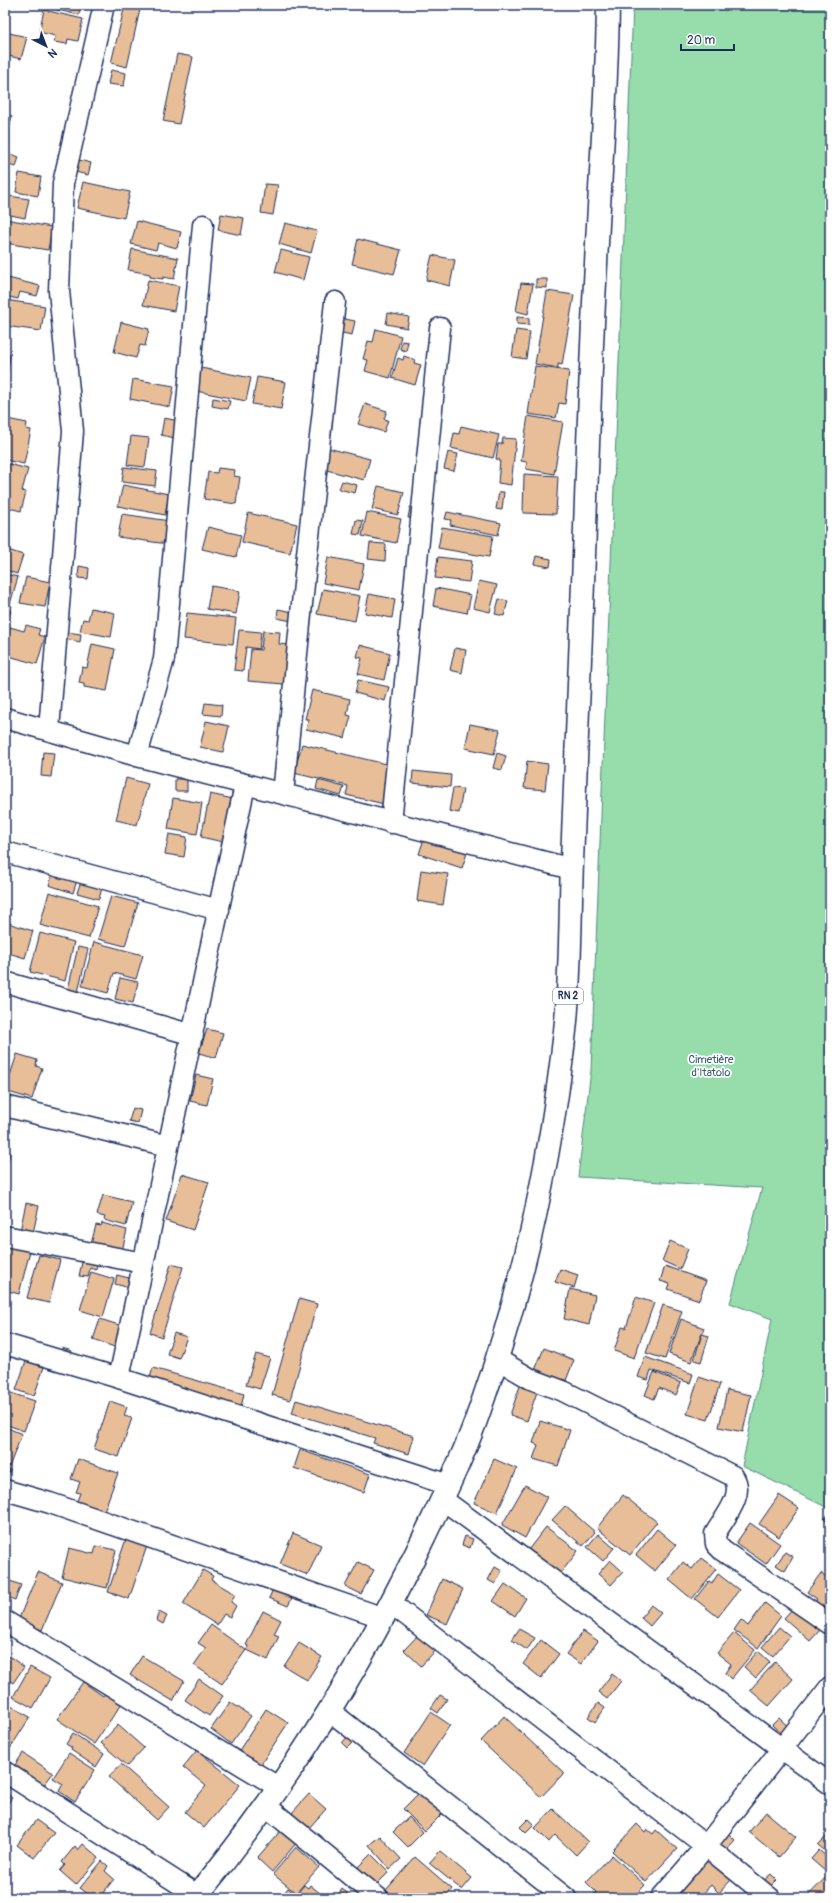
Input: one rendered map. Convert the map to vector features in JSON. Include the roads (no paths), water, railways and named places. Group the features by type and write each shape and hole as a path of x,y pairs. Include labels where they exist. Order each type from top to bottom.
{"highway":[{"name":"RN 2","path":"196,1897 266,1806 330,1711 388,1611 446,1492 478,1415 513,1308 525,1259 551,1132 565,1029 569,975 596,264 608,77 608,5"}],"street":[{"path":"49,730 74,431 59,291 63,183 104,5"},
{"path":"137,756 164,659 203,225"},
{"path":"283,794 307,554 335,302"},
{"path":"392,823 440,328"},
{"path":"5,718 245,785 572,869"},
{"path":"119,1378 245,785"},
{"path":"5,852 219,910"},
{"path":"5,982 193,1035"},
{"path":"5,1106 168,1146"},
{"path":"5,1236 143,1263"},
{"path":"5,1344 119,1378 446,1492 830,1784"},
{"path":"497,1359 531,1379 563,1391 733,1476 737,1482 738,1495 715,1534 716,1544 723,1551 830,1624"},
{"path":"5,1490 388,1611 706,1846 770,1898"},
{"path":"5,1621 278,1787"},
{"path":"661,1898 706,1846 830,1687"},
{"path":"330,1711 566,1898"},
{"path":"5,1772 196,1897"},
{"path":"266,1806 378,1898"}],"park label":[{"name":"Cimetière d'Itatolo","path":"711,1065"}]}
